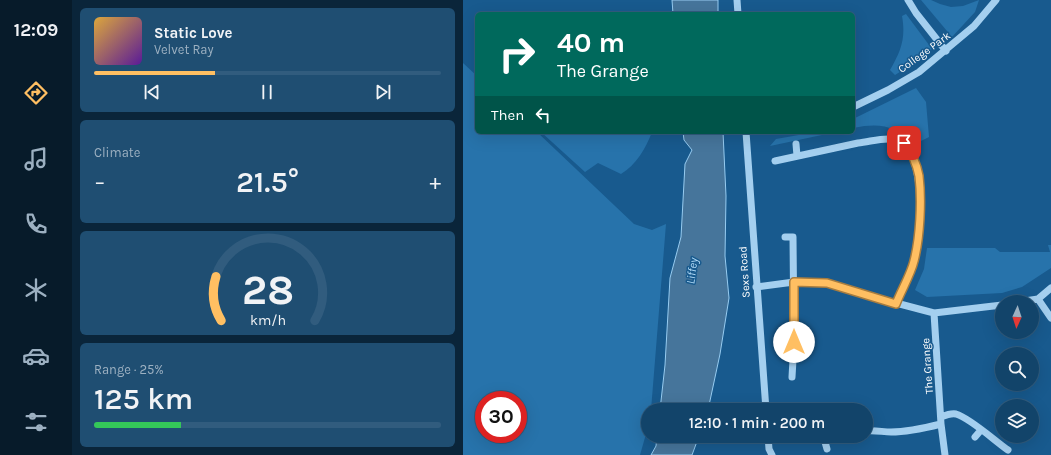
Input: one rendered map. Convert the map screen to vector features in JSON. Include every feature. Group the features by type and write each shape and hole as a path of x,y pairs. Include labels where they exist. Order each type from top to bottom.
{"street":[{"path":"737,0 738,12"},
{"path":"908,0 916,13 946,51"},
{"name":"College Park","path":"855,106 888,90 919,72 946,51 974,26 996,0"},
{"name":"Sexs Road","path":"746,134 765,403"},
{"path":"775,161 859,143 892,138 904,143 911,152 919,175 918,236 914,263 896,304"},
{"path":"796,144 797,156"},
{"path":"785,237 793,237 794,335 792,376"},
{"path":"756,287 794,282 827,283 896,304 934,313 995,305"},
{"path":"1039,298 1051,288"},
{"path":"1039,300 1051,318"},
{"name":"The Grange","path":"934,313 941,420 945,455"},
{"path":"784,364 793,364"},
{"path":"873,430 891,432 915,430 941,420 949,414 956,414 967,418 1008,450"},
{"path":"975,437 981,430"},
{"path":"768,443 769,450 772,455"},
{"path":"825,443 827,449"}],"shaded area":[{"path":"921,0 931,0 951,7 963,6 979,0 975,12 952,37"},
{"path":"906,14 932,49 895,75 890,70 902,44 902,16"},
{"path":"463,63 475,74 475,134 539,134 634,224 652,230 666,224 652,403 641,403 641,443 643,443 640,455 463,455"},
{"path":"916,88 926,102 929,137 917,143 901,133 887,127 863,126 855,128 855,118"},
{"path":"543,134 651,134 640,156 621,174 598,163 585,172"},
{"path":"805,134 827,134 770,146 776,139"},
{"path":"1048,245 1051,245 1051,268 1022,287 1002,293 927,297 915,290 924,269 927,248 995,248 1000,252 1050,252"}],"water":[{"path":"672,0 718,0 718,12 673,12"},
{"name":"Liffey","path":"683,134 723,134 726,196 725,256 729,298 720,354 710,403 661,403 665,365 670,278 681,237 685,164 692,150 684,140"},
{"path":"656,443 696,443 692,455 651,455"}],"route":[{"path":"794,342 794,282 827,283 896,304 914,263 918,236 919,175 911,152 904,143"}]}
